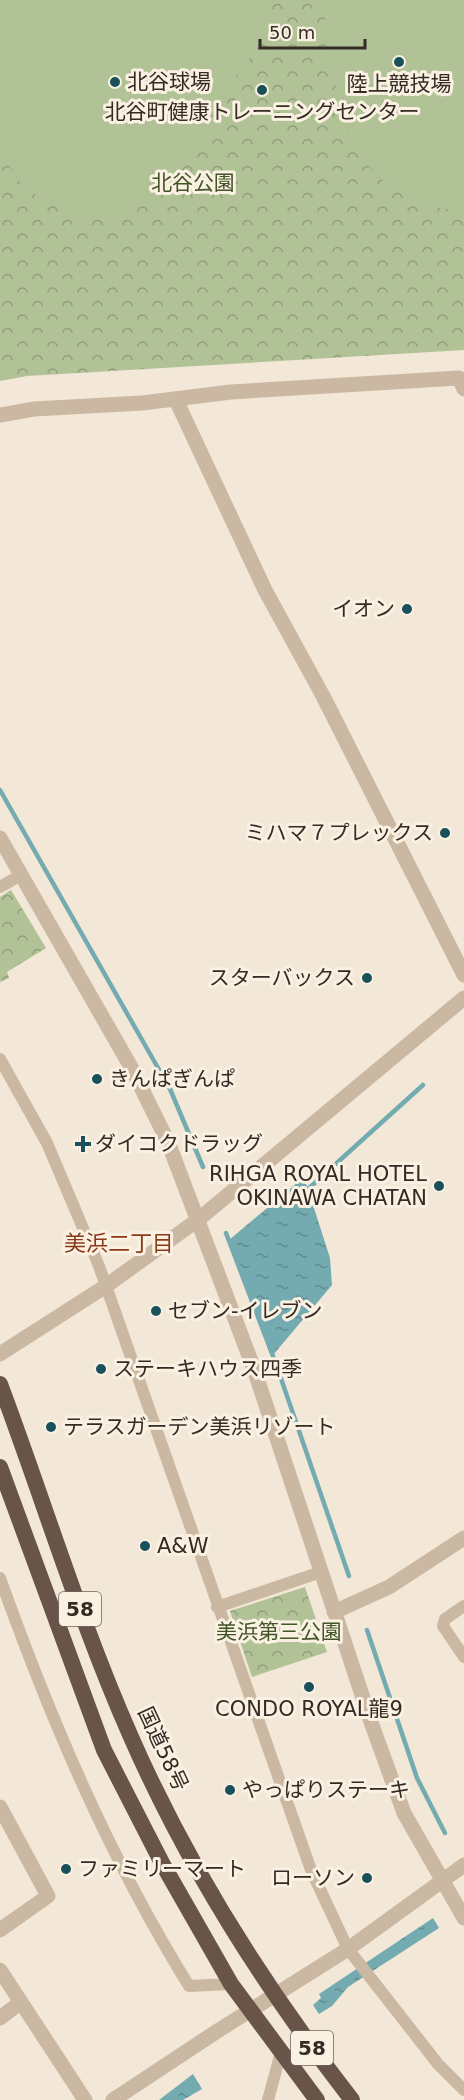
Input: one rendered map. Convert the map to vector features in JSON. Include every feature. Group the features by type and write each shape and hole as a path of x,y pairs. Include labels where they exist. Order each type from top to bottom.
{"highway":[{"name":"国道58号","path":"0,1384 87,1628 131,1738 201,1876 234,1934 274,1995 352,2100"},
{"name":"58","path":"0,1467 104,1750 162,1863 231,1984 317,2100"}],"street":[{"path":"0,415 34,409 176,400 231,392 462,382"},
{"path":"176,400 265,590 323,696 464,975"},
{"path":"0,838 153,1108 199,1219 254,1369 334,1612 404,1813 464,1918"},
{"path":"0,887 21,874"},
{"path":"0,1354 106,1286 199,1219 464,998"},
{"path":"0,1059 47,1143 106,1286 311,1870 348,1949 431,2056 464,2090"},
{"path":"334,1612 389,1587 464,1538"},
{"path":"217,1607 321,1572"},
{"path":"0,1578 38,1684 73,1768 151,1924 189,1986 231,1984"},
{"path":"464,1606 445,1618 443,1626 464,1658"},
{"path":"0,1807 48,1896 0,1930"},
{"path":"113,2100 348,1949 464,1865"},
{"path":"0,1970 85,2100"},
{"path":"0,2018 21,2002"},
{"path":"268,2100 280,2052"}],"green space":[{"name":"北谷公園","path":"0,0 464,0 464,350 27,376 0,381"},
{"name":"北谷球場","path":"0,0 271,0 271,14 267,30 247,62 202,117 212,126 161,196 150,203 127,211 98,214 69,212 43,201 21,183 0,153"},
{"name":"陸上競技場","path":"322,0 464,0 464,212 421,202 390,186 367,164 351,138 341,108"},
{"path":"11,890 46,948 7,972 9,978 0,982 0,897"},
{"name":"美浜第三公園","path":"305,1587 327,1652 252,1677 230,1611"}],"water":[{"path":"304,1177 330,1258 332,1285 273,1355 229,1240"},
{"path":"433,1918 439,1928 348,1987 332,2006 319,2014 313,2005 321,1998 319,1994"},
{"path":"193,2074 202,2089 183,2100 159,2100"}],"waterway":[{"path":"0,790 170,1089 203,1167"},
{"path":"308,1189 423,1085"},
{"path":"226,1233 276,1364 349,1576"},
{"path":"367,1630 417,1778 445,1833"}],"place":[{"name":"陸上競技場","path":"399,62"},
{"name":"北谷球場","path":"115,82"},
{"name":"北谷町健康トレーニングセンター","path":"262,90"},
{"name":"イオン","path":"407,609"},
{"name":"ミハマ７プレックス","path":"445,833"},
{"name":"スターバックス","path":"367,978"},
{"name":"きんぱぎんぱ","path":"97,1079"},
{"name":"ダイコクドラッグ","path":"83,1144"},
{"name":"RIHGA ROYAL HOTEL OKINAWA CHATAN","path":"439,1186"},
{"name":"セブン-イレブン","path":"156,1311"},
{"name":"ステーキハウス四季","path":"101,1369"},
{"name":"テラスガーデン美浜リゾート","path":"51,1427"},
{"name":"A&W","path":"145,1546"},
{"name":"CONDO ROYAL龍9","path":"309,1687"},
{"name":"やっぱりステーキ","path":"230,1790"},
{"name":"ファミリーマート","path":"66,1869"},
{"name":"ローソン","path":"367,1878"}],"district":[{"name":"美浜二丁目","path":"119,1243"}]}
